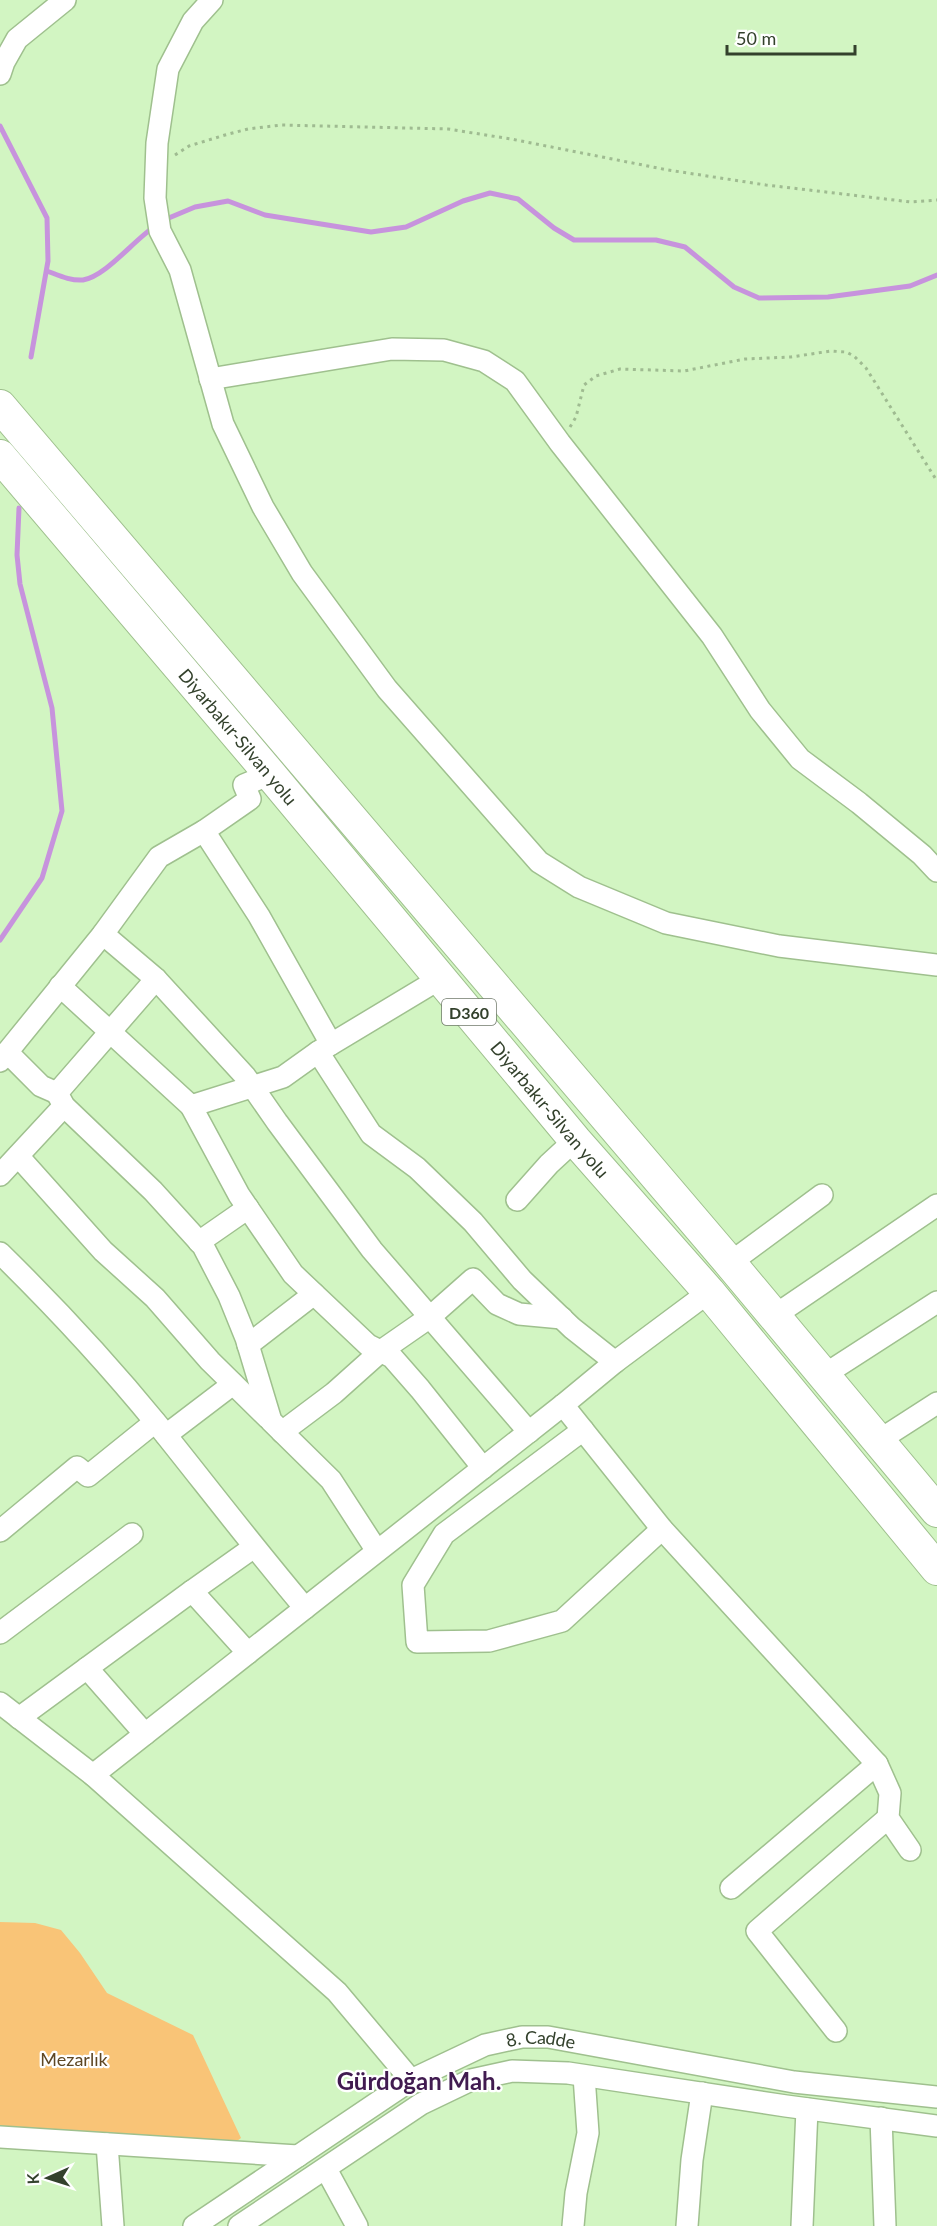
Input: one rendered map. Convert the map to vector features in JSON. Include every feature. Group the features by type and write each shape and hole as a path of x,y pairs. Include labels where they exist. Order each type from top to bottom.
{"highway":[{"name":"Diyarbakır-Silvan yolu","path":"0,406 937,1511"},
{"name":"Diyarbakır-Silvan yolu","path":"0,456 270,774 575,1140 709,1292 937,1569"}],"street":[{"path":"0,74 17,39 65,0"},
{"path":"212,0 193,21 168,69 157,143 155,198 160,231 180,270 223,424 263,507 302,573 387,689 539,862 579,887 666,923 779,946 937,965"},
{"path":"210,379 392,350 444,350 484,361 515,381 560,443 712,636 760,710 800,759 868,810 922,855 937,871"},
{"path":"270,774 244,785 250,799 204,831 159,857 104,934 3,1056 61,1099 153,1191 199,1242 229,1296 276,1426"},
{"path":"204,831 259,916 371,1134 417,1168 473,1221 522,1280 562,1318 615,1362"},
{"path":"104,934 156,979 252,1087 372,1250 530,1432"},
{"path":"191,1106 283,1077 325,1048 441,978"},
{"path":"0,1175 18,1156 110,1032 156,979"},
{"path":"60,986 191,1106 248,1208 293,1274 368,1345 392,1357 483,1468"},
{"path":"517,1200 549,1164 575,1140"},
{"path":"18,1156 103,1251 155,1298 210,1361 331,1480 377,1551"},
{"path":"729,1263 822,1195"},
{"path":"774,1316 937,1205"},
{"path":"199,1242 248,1208"},
{"path":"0,1253 48,1300 161,1429 305,1608"},
{"path":"276,1426 334,1393 381,1351 430,1317 473,1279 497,1304 519,1314 562,1318"},
{"path":"93,1775 530,1432 615,1362 709,1292"},
{"path":"248,1345 314,1294"},
{"path":"824,1376 937,1302"},
{"path":"0,1531 77,1467 88,1476 233,1384"},
{"path":"878,1441 937,1403"},
{"path":"564,1405 662,1529 877,1764 890,1793 888,1818 910,1850"},
{"path":"583,1430 444,1534 413,1585 417,1642 489,1641 562,1621 662,1529"},
{"path":"0,1633 132,1534"},
{"path":"19,1718 254,1547"},
{"path":"192,1591 248,1653"},
{"path":"87,1668 145,1734"},
{"path":"0,1703 93,1775 337,1992 411,2080"},
{"path":"730,1888 877,1764"},
{"path":"836,2031 757,1931 888,1818"},
{"name":"8. Cadde","path":"194,2226 411,2080 485,2045 522,2037 540,2037 794,2082 937,2097"},
{"name":"8. Cadde","path":"239,2226 421,2104 471,2080 512,2071 584,2076 937,2126"},
{"path":"573,2226 576,2193 588,2133 584,2076"},
{"path":"687,2226 692,2160 702,2093"},
{"path":"802,2226 807,2109"},
{"path":"881,2118 885,2226"},
{"path":"0,2137 298,2156"},
{"path":"107,2144 113,2226"},
{"path":"326,2169 357,2226"}],"path":[{"path":"156,167 189,146 248,129 281,124 448,129 668,170 766,185 911,202 937,200"},
{"path":"560,443 576,417 584,385 596,376 620,369 684,371 745,359 791,357 831,351 846,352 854,356 866,368 937,481"}],"green space":[{"name":"Mezarlık","path":"0,1922 35,1923 61,1930 107,1993 193,2035 241,2138 234,2143 0,2128"}],"waterway":[{"path":"0,126 47,218 48,261 31,357"},
{"path":"164,220 195,207 228,201 265,215 371,232 406,227 463,201 490,193 518,199 554,228 574,240 656,240 685,247 734,287 759,298 828,297 910,286 937,275"},
{"path":"47,271 73,280 92,277 110,265 154,227"},
{"path":"0,940 42,878 62,811 52,708 20,584 17,555 19,508"}],"district":[{"name":"Gürdoğan Mah.","path":"419,2080"}]}
